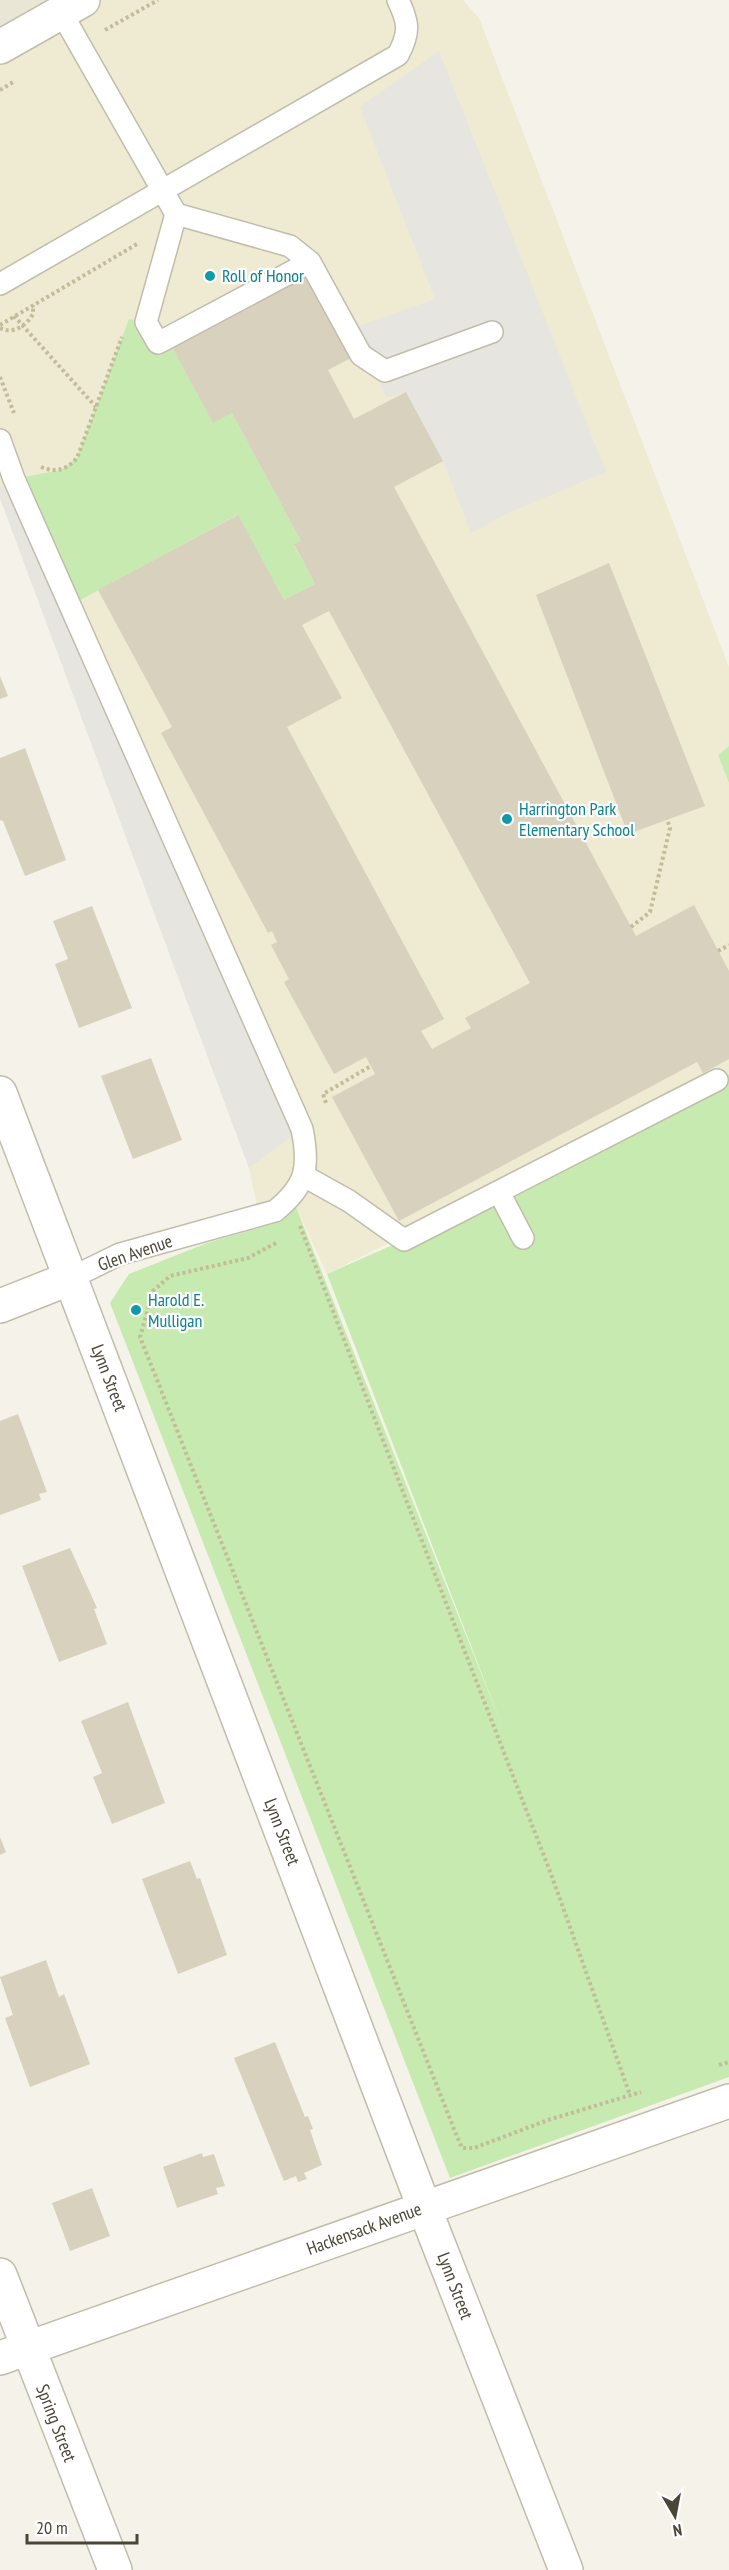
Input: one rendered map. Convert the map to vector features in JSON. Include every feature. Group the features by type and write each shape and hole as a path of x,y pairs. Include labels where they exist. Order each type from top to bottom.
{"street":[{"path":"0,47 72,6"},
{"name":"Lynn Street","path":"0,1093 424,2207 566,2570"},
{"name":"Glen Avenue","path":"0,1306 71,1278"},
{"name":"Hackensack Avenue","path":"14,2353 729,2101"},
{"name":"Spring Street","path":"0,2275 14,2353 115,2570"}],"lane":[{"path":"0,284 398,55 406,41 408,21 398,0"},
{"path":"72,6 161,191 176,214 290,246 310,262 361,355 385,371 492,332"},
{"path":"176,214 146,322 158,343 310,262"},
{"path":"0,440 14,479 302,1129 307,1152 304,1176 349,1201 404,1240 717,1080"},
{"name":"Glen Avenue","path":"71,1278 120,1254 275,1211 295,1195 304,1176"},
{"path":"499,1192 524,1238"}],"path":[{"path":"0,326 146,239"},
{"path":"0,326 14,330 23,326 33,314 33,305"},
{"path":"14,316 97,407"},
{"path":"35,462 50,470 61,470 77,458 125,330"},
{"path":"0,377 15,417"},
{"path":"631,927 650,912 670,828 667,819"},
{"path":"718,951 729,945"},
{"path":"328,1110 322,1094 371,1066"},
{"path":"292,1232 300,1226 316,1206 326,1188"},
{"path":"300,1226 551,1874 630,2095"},
{"path":"285,1239 248,1258 170,1276 153,1291 140,1337 451,2123 462,2148 474,2148 548,2120 652,2088"},
{"path":"718,2065 729,2062"}],"shaded area":[{"path":"0,0 83,0 0,47"},
{"path":"83,0 463,0 479,18 729,667 729,746 718,755 729,783 729,1073 327,1274 296,1207 259,1216 249,1168 0,498 0,47"},
{"path":"439,51 606,472 510,512 471,533 443,461 406,392 386,398 359,326 435,299 360,107"},
{"path":"14,479 302,1129 249,1168 0,498 0,488"}],"green space":[{"path":"129,319 146,322 171,345 213,422 232,413 301,541 294,545 315,584 284,600 237,515 71,605 14,479 61,470 77,458"},
{"path":"729,746 729,783 718,755"},
{"path":"729,1074 729,2077 450,2178 110,1303 129,1274 207,1243 276,1223 296,1207 506,1736 327,1274 404,1240"}],"building":[{"name":"Harrington Park Elementary School","path":"305,272 351,358 328,370 354,419 406,392 443,461 394,487 636,936 694,905 729,971 729,1059 703,1073 697,1062 399,1221 332,1097 375,1074 366,1057 334,1074 284,982 289,979 271,945 277,942 272,931 268,933 161,733 172,727 98,590 238,515 284,600 315,584 294,544 301,541 232,413 213,423 171,345","holes":["329,611 530,983 465,1018 471,1028 432,1049 421,1031 444,1019 287,727 342,698 302,625"]},
{"name":"Harrington Park Elementary School","path":"609,563 705,806 628,834 536,595"},
{"path":"0,676 8,696 0,699"},
{"path":"25,748 66,860 25,876 3,821 0,820 0,758"},
{"path":"92,906 132,1008 79,1028 55,964 68,959 53,921"},
{"path":"151,1058 182,1140 133,1159 101,1076"},
{"path":"18,1414 47,1492 39,1494 41,1500 0,1515 0,1421"},
{"path":"70,1548 97,1608 94,1609 107,1644 59,1662 22,1566"},
{"path":"128,1702 165,1803 112,1824 93,1777 102,1773 81,1721"},
{"path":"0,1837 6,1852 0,1855"},
{"path":"190,1861 197,1879 200,1878 227,1955 178,1974 142,1879"},
{"path":"46,1960 59,1997 64,1994 90,2064 30,2087 5,2018 13,2015 0,1977"},
{"path":"275,2042 305,2117 308,2116 313,2129 310,2130 322,2165 304,2173 307,2179 298,2182 296,2176 284,2181 234,2058"},
{"path":"202,2153 203,2157 214,2154 225,2186 216,2188 218,2194 177,2208 163,2167"},
{"path":"92,2188 110,2236 70,2251 52,2203"}],"place":[{"name":"Roll of Honor","path":"210,276"},
{"name":"Harrington Park Elementary School","path":"507,819"},
{"name":"Harold E. Mulligan","path":"136,1310"}]}
